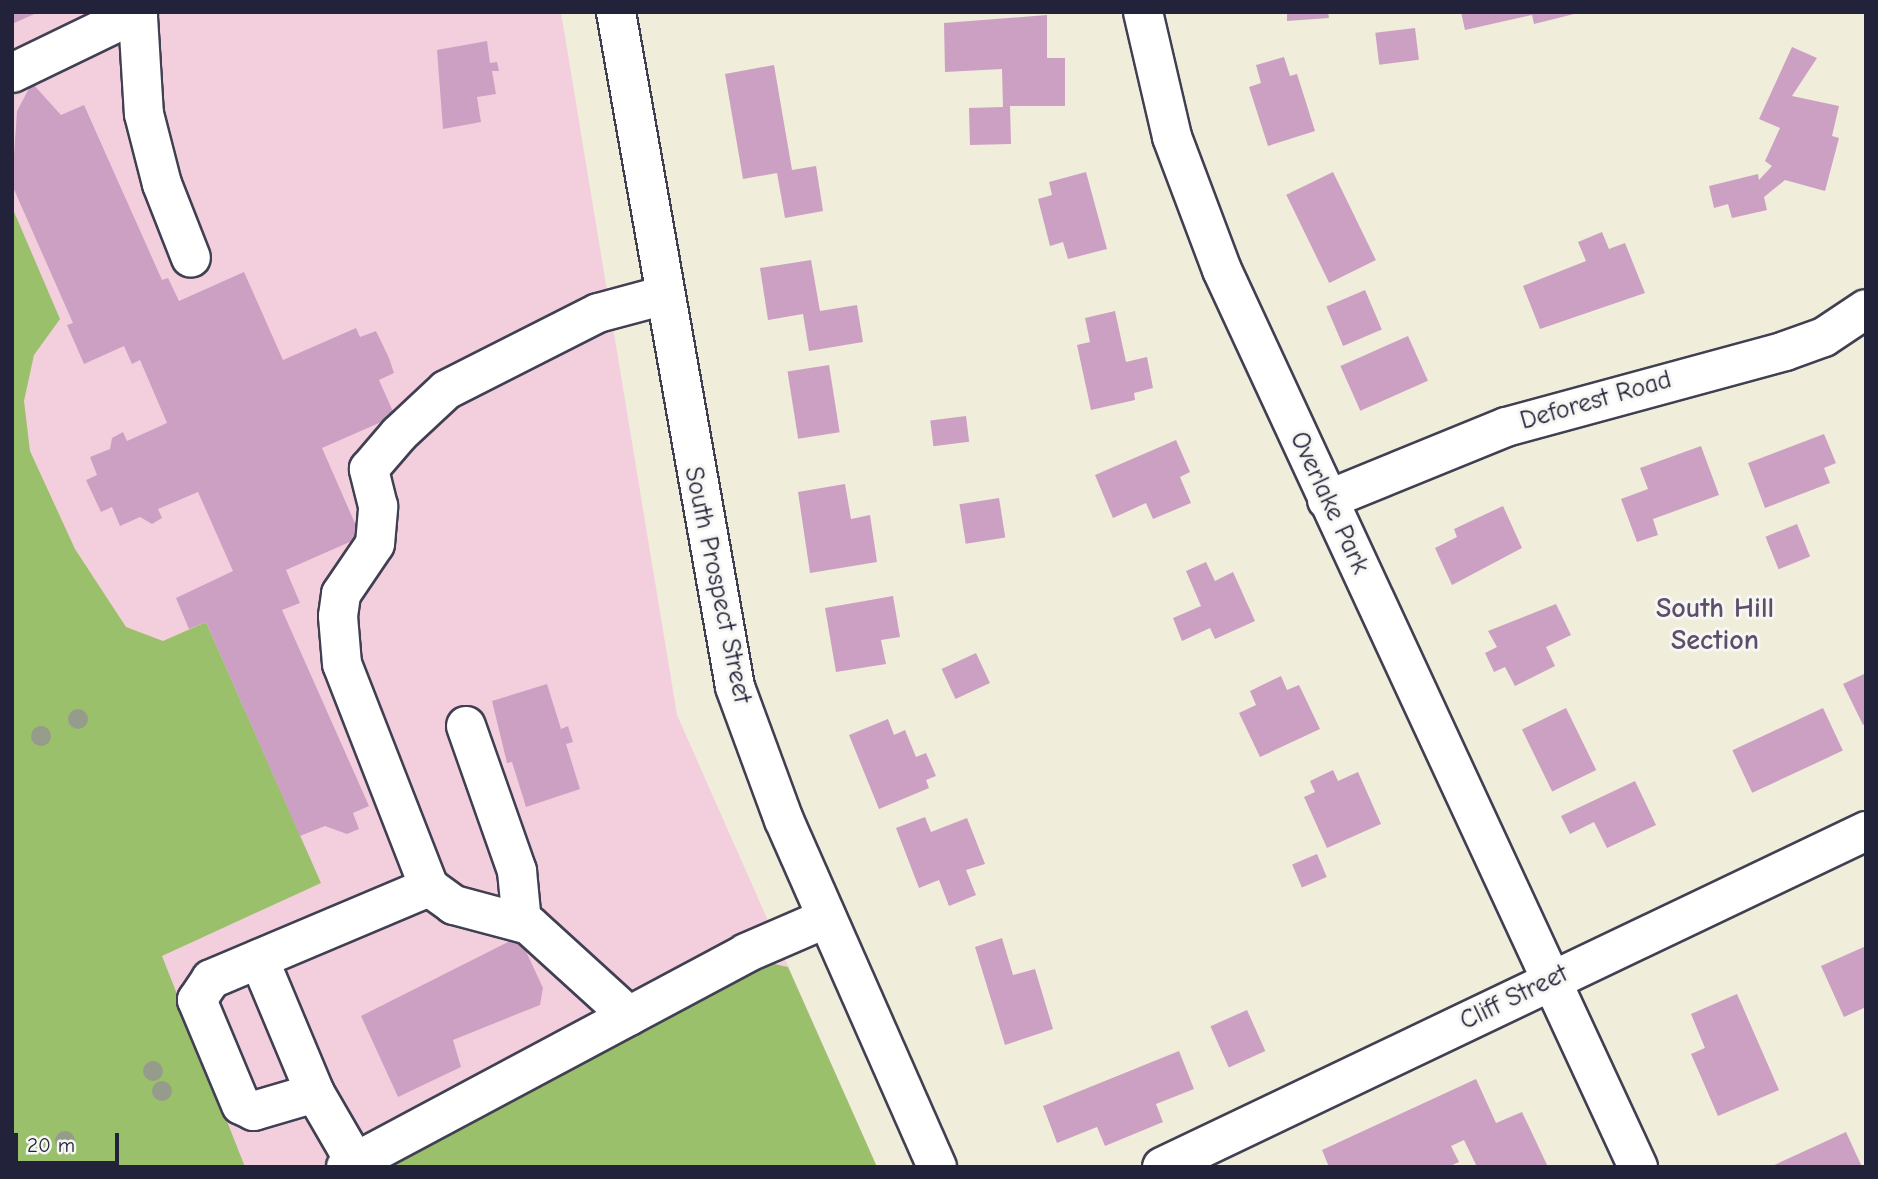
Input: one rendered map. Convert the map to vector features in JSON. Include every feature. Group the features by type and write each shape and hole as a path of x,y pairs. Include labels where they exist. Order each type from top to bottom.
{"street":[{"name":"South Prospect Street","path":"616,12 735,687 827,918 937,1167"},
{"name":"Overlake Park","path":"1143,12 1189,188 1327,500 1638,1167"},
{"path":"12,73 138,15 144,114 162,184 191,258"},
{"path":"629,1016 561,949 522,923 454,905 429,887 342,664 341,594 375,544 378,506 369,469 446,390 598,313 665,295"},
{"name":"Deforest Road","path":"1327,500 1506,428 1785,351 1824,337 1866,309"},
{"path":"466,726 517,871 522,923"},
{"name":"Cliff Street","path":"1162,1167 1866,831"},
{"path":"315,1093 254,1111 241,1105 198,1000 211,979 429,887"},
{"path":"258,959 315,1093 350,1164 629,1016 827,918"}],"shaded area":[{"path":"12,12 561,12 677,715 877,1167 12,1167"}],"green space":[{"path":"12,207 60,319 34,355 24,401 30,451 75,549 126,627 163,641 206,622 321,883 162,956 245,1167 12,1167"},
{"path":"752,959 788,967 877,1167 384,1167"}],"building":[{"path":"12,12 39,12 12,24"},
{"path":"1287,12 1328,12 1329,18 1287,21"},
{"path":"1461,12 1578,13 1534,24 1532,15 1465,30"},
{"path":"1047,15 1047,58 1065,58 1065,106 1010,106 1011,144 970,145 969,108 1003,107 1002,69 945,72 944,23"},
{"path":"1415,28 1419,60 1379,65 1375,33"},
{"path":"487,41 490,63 497,62 499,71 492,71 496,94 477,97 481,122 443,129 437,50"},
{"path":"1792,47 1817,58 1792,96 1839,106 1832,136 1839,138 1825,191 1785,180 1764,197 1767,210 1732,218 1728,204 1714,208 1709,186 1758,174 1759,180 1772,166 1765,161 1780,128 1759,119"},
{"path":"1284,57 1290,76 1297,74 1315,131 1268,146 1249,87 1261,83 1256,65"},
{"path":"774,65 792,170 816,166 823,211 785,218 777,173 743,179 725,74"},
{"path":"32,83 61,115 84,105 162,280 168,278 179,301 244,272 283,360 356,328 360,337 376,331 389,358 394,373 379,380 395,416 322,448 361,537 286,570 300,603 282,610 369,806 353,813 359,829 347,834 325,826 300,836 206,622 189,629 176,598 233,571 198,492 158,509 162,518 152,524 140,517 120,526 112,507 101,512 86,480 97,475 90,457 110,449 112,438 123,432 127,441 167,423 140,360 132,364 124,346 84,364 67,325 73,323 12,185 17,111"},
{"path":"1086,172 1107,249 1068,259 1063,242 1050,246 1038,199 1052,195 1049,182"},
{"path":"1333,172 1376,260 1329,283 1286,195"},
{"path":"1602,232 1609,249 1625,243 1645,293 1540,329 1523,286 1586,261 1578,242"},
{"path":"811,260 820,311 857,305 863,342 809,351 803,314 768,320 760,268"},
{"path":"1365,290 1382,330 1343,346 1326,306"},
{"path":"1115,311 1126,362 1147,357 1153,388 1134,393 1135,400 1091,410 1077,345 1090,342 1085,318"},
{"path":"1408,336 1428,381 1360,411 1340,366"},
{"path":"829,365 840,432 798,439 788,372"},
{"path":"966,416 969,442 933,446 930,420"},
{"path":"1824,434 1836,463 1824,468 1830,483 1765,508 1748,463"},
{"path":"1176,440 1190,472 1180,477 1191,503 1153,519 1146,503 1113,518 1095,475"},
{"path":"1701,446 1719,495 1653,519 1658,535 1637,542 1621,499 1648,489 1640,468"},
{"path":"845,484 851,519 870,515 877,562 810,573 798,492"},
{"path":"999,498 1005,538 966,544 959,504"},
{"path":"1503,506 1522,548 1452,585 1435,548 1457,537 1454,529"},
{"path":"1797,524 1810,556 1779,569 1765,537"},
{"path":"1206,562 1215,581 1233,572 1255,621 1215,639 1210,628 1182,641 1173,618 1201,606 1186,571"},
{"path":"893,596 900,637 881,640 886,664 836,672 825,608"},
{"path":"1556,604 1571,635 1546,647 1555,666 1515,686 1505,667 1494,672 1485,653 1497,647 1488,631"},
{"path":"976,653 990,683 956,699 942,669"},
{"path":"1866,673 1866,723 1863,725 1843,684"},
{"path":"1281,676 1287,690 1299,685 1320,729 1260,757 1239,713 1256,705 1250,691"},
{"path":"547,684 561,729 568,726 573,742 566,744 580,789 526,807 512,762 507,763 492,701"},
{"path":"1566,708 1596,770 1552,791 1522,729"},
{"path":"1823,708 1843,751 1752,793 1732,750"},
{"path":"888,719 894,735 905,730 916,757 926,753 936,776 926,780 929,788 879,809 849,735"},
{"path":"1333,770 1338,781 1358,772 1381,824 1327,848 1304,797 1315,792 1310,781"},
{"path":"1635,781 1656,825 1607,848 1594,822 1570,834 1561,816"},
{"path":"925,817 931,832 967,818 985,864 966,870 976,895 949,906 939,880 919,888 896,828"},
{"path":"1317,854 1327,877 1302,888 1292,865"},
{"path":"1002,938 1013,975 1035,969 1053,1029 1005,1045 975,947"},
{"path":"514,939 524,947 543,988 540,1005 453,1040 461,1067 398,1097 361,1016"},
{"path":"1866,946 1866,1007 1844,1017 1821,966"},
{"path":"1737,994 1779,1090 1718,1116 1691,1054 1705,1048 1691,1014"},
{"path":"1247,1010 1265,1051 1229,1067 1210,1026"},
{"path":"1179,1051 1194,1089 1156,1104 1163,1122 1105,1146 1097,1127 1057,1143 1043,1106"},
{"path":"1476,1079 1496,1123 1522,1112 1548,1167 1477,1167 1464,1140 1451,1146 1459,1162 1448,1167 1329,1167 1322,1150"},
{"path":"1846,1132 1862,1167 1770,1167"}],"district":[{"name":"South Hill Section","path":"1715,624"}]}
